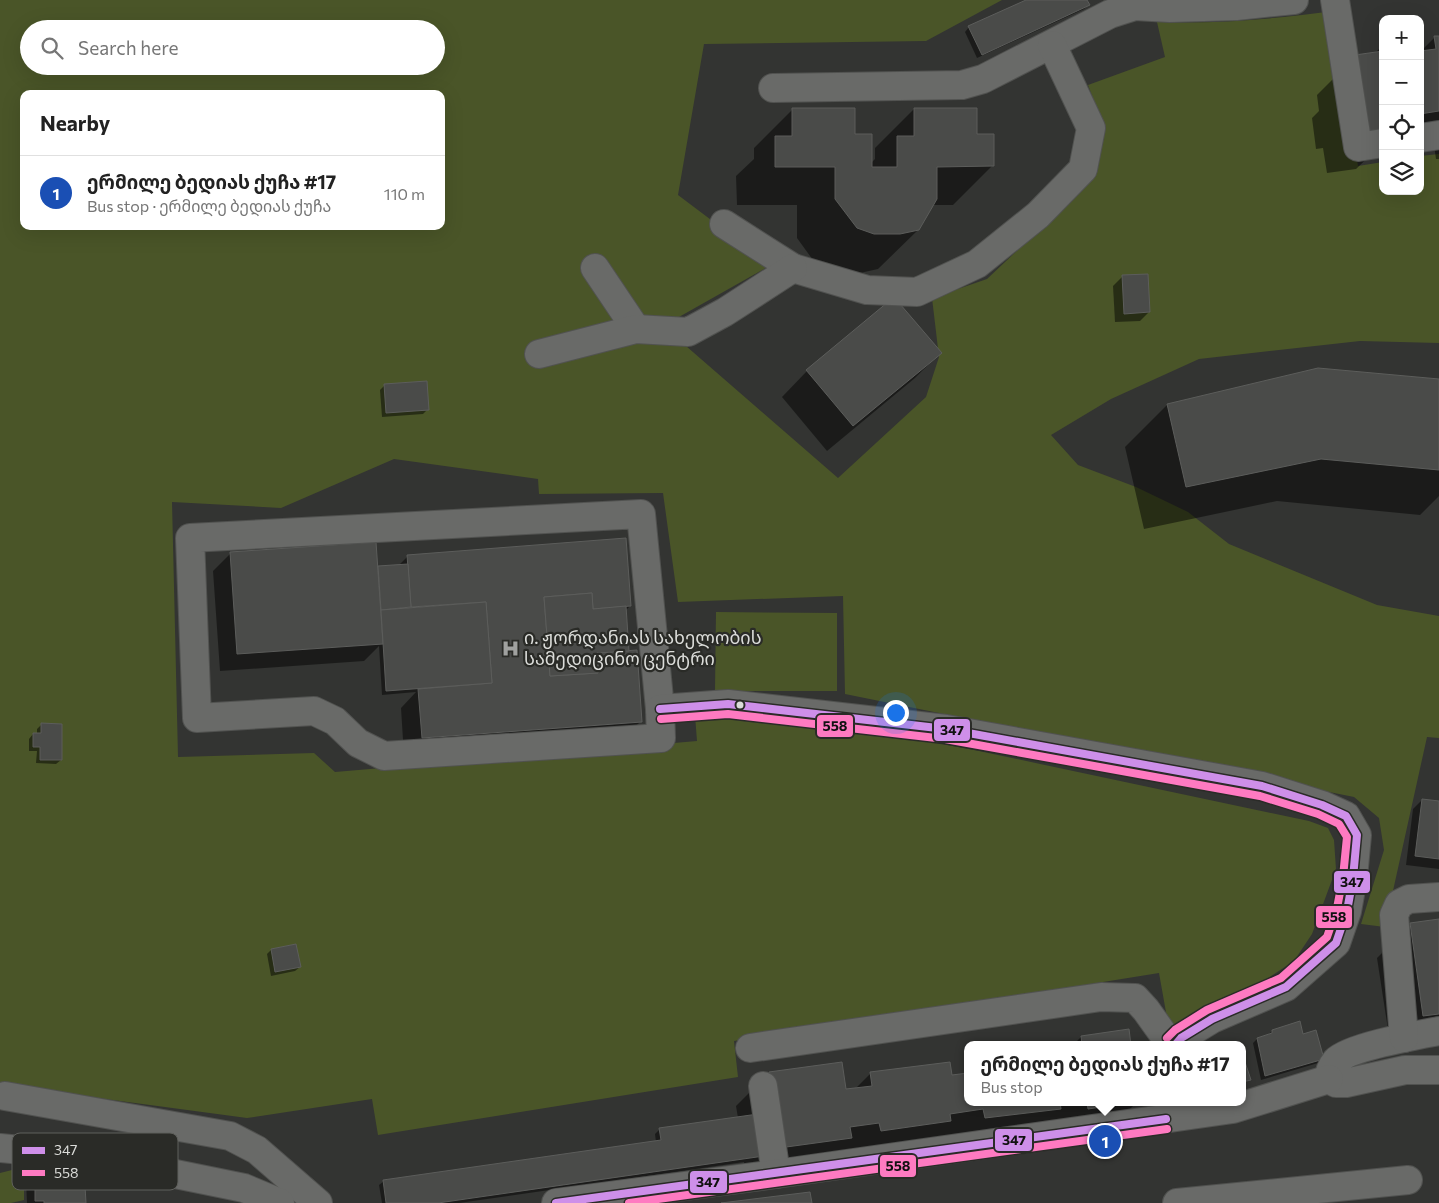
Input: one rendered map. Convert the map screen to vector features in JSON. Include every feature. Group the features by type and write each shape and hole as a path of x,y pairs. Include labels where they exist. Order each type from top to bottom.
{"street":[{"path":"773,88 962,85 983,79 1110,14 1135,6 1170,8 1236,6 1294,0"},
{"path":"1335,0 1358,147 1379,144"},
{"path":"724,224 792,268 867,290 917,292 977,264 1038,215 1083,169 1091,128 1052,45"},
{"path":"1424,137 1439,135"},
{"path":"595,268 636,329"},
{"path":"539,354 636,329 688,332 725,312 792,268"},
{"path":"641,514 660,710 661,738 384,756 358,743 335,721 314,711 197,718 190,538 641,514"},
{"path":"660,710 728,704 946,729 1262,786 1322,805 1346,816 1357,835 1353,878 1346,911 1336,943 1286,987 1212,1019 1178,1041"},
{"path":"1404,1038 1394,915 1399,904 1409,899 1439,897"},
{"path":"750,1048 1101,997 1135,998 1168,1041"},
{"path":"1439,1031 1351,1052 1337,1060 1329,1072 1330,1079 1336,1084 1346,1084 1405,1070 1439,1070"},
{"path":"1246,1104 1330,1079"},
{"path":"763,1086 776,1174"},
{"path":"5,1096 230,1136 257,1150 318,1203"},
{"path":"556,1203 776,1174 1165,1111 1233,1108 1240,1106"},
{"path":"178,1175 244,1188 280,1203"},
{"path":"1177,1203 1408,1180"}],"green space":[{"path":"0,0 1002,0 926,41 704,44 678,195 771,265 663,326 838,478 926,397 939,357 932,298 987,279 1093,179 1103,125 1088,85 1165,57 1157,22 1246,20 1334,11 1358,166 1379,163 1379,195 1424,195 1424,156 1439,154 1439,343 1360,341 1199,359 1111,399 1051,435 1078,465 1136,487 1188,512 1229,544 1377,605 1439,616 1439,738 1427,737 1385,927 1361,924 1384,850 1379,818 1354,797 845,694 843,596 678,602 663,493 539,494 538,479 394,459 281,508 172,502 178,757 314,753 335,772 697,741 695,715 844,725 979,751 1309,821 1328,828 1334,840 1336,869 1312,934 1294,961 1256,986 1169,1029 1159,973 734,1041 738,1077 378,1135 372,1099 247,1118 38,1090 0,1083"},
{"path":"716,612 837,613 837,691 715,691"},
{"path":"12,1170 12,1190 24,1190 24,1200 0,1203 0,1173"}],"building":[{"path":"1026,0 1087,0 1090,5 982,55 968,26"},
{"path":"1434,36 1439,36 1439,111 1424,113 1424,50 1436,49"},
{"path":"1379,52 1379,133 1365,135 1355,55"},
{"path":"792,108 855,108 855,134 872,134 872,167 897,167 897,136 914,136 914,108 977,108 977,134 994,134 994,166 937,167 937,199 919,230 900,234 874,234 857,228 835,199 835,167 775,167 775,136 792,136"},
{"path":"1148,274 1150,312 1124,314 1122,275"},
{"path":"894,297 942,353 853,426 806,370"},
{"path":"1318,368 1439,379 1439,470 1321,459 1186,487 1167,404"},
{"path":"427,381 429,410 386,413 384,384"},
{"path":"626,538 631,606 593,609 592,593 544,597 550,676 598,673 597,653 637,650 642,722 422,738 418,689 492,683 486,602 411,607 407,555"},
{"path":"376,542 383,644 237,654 230,552"},
{"path":"408,564 411,607 381,610 378,566"},
{"path":"592,593 593,609 626,606 629,651 597,653 598,673 550,676 544,597"},
{"path":"486,602 492,683 386,691 381,610"},
{"path":"41,723 62,724 62,760 40,760 40,747 33,747 33,733 41,733"},
{"path":"1422,799 1439,801 1439,859 1415,856"},
{"path":"1439,919 1439,1014 1423,1016 1410,923"},
{"path":"296,944 301,967 275,972 271,949"},
{"path":"1300,1021 1303,1034 1316,1030 1324,1059 1265,1076 1257,1038 1272,1033 1272,1030"},
{"path":"1129,1029 1130,1041 1082,1041 1081,1036"},
{"path":"842,1062 846,1089 872,1086 870,1072 950,1062 952,1075 964,1074 964,1106 1061,1106 1061,1109 985,1118 983,1109 950,1114 951,1121 881,1131 879,1123 850,1127 852,1138 779,1148 769,1072"},
{"path":"1246,1065 1251,1080 1246,1081"},
{"path":"1088,1106 1109,1106 1088,1109"},
{"path":"758,1114 764,1156 438,1203 386,1203 383,1180 661,1140 659,1128"},
{"path":"35,1190 85,1190 86,1203 44,1203 44,1201 35,1201"},
{"path":"810,1192 812,1203 721,1203"}],"transit line":[{"name":"347","path":"660,709 728,704 946,729 1262,786 1322,805 1346,816 1357,835 1353,878 1347,911 1336,943 1286,987 1212,1019 1178,1041"},
{"name":"558","path":"661,719 728,714 945,739 1260,796 1318,814 1339,824 1347,837 1343,877 1337,908 1327,937 1281,978 1207,1010 1175,1030 1167,1038"},
{"name":"347","path":"556,1203 1166,1119"},
{"name":"558","path":"629,1203 1167,1129"}],"place":[{"name":"ი. ჟორდანიას სახელობის სამედიცინო ცენტრი","path":"510,648"},
{"name":"ერმილე ბედიას ქუჩა #17","path":"1105,1141"}]}
